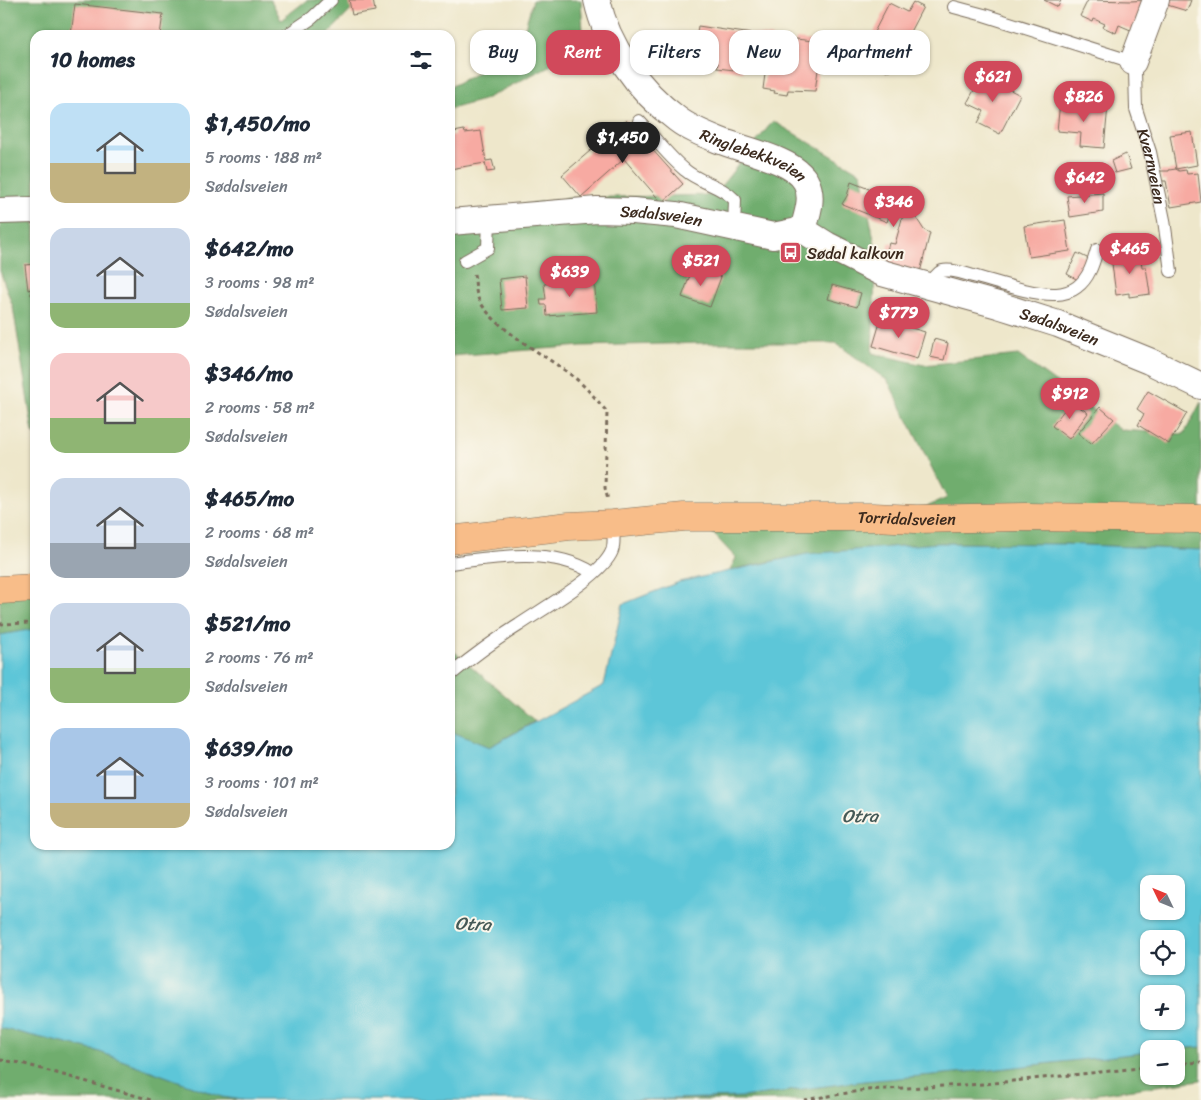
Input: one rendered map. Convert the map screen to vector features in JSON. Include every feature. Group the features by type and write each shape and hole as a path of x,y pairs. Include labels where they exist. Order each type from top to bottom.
{"main road":[{"name":"Torridalsveien","path":"455,539 569,526 684,517 1201,519"},
{"path":"0,590 30,588"}],"street":[{"name":"Ringlebekkveien","path":"597,0 606,29 617,50 630,70 662,107 691,128 782,162 797,171 806,182 810,196 803,230"},
{"name":"Kvernveien","path":"1133,62 1156,0"},
{"path":"0,210 30,210"},
{"name":"Sødalsveien","path":"455,222 529,214 597,210 676,215 773,236 803,230 827,245 882,272 1058,324 1149,361 1201,386"}],"lane":[{"path":"294,30 312,18 331,0"},
{"path":"954,7 1133,62"},
{"name":"Kvernveien","path":"1133,62 1136,109 1150,152 1164,220 1171,271"},
{"path":"640,121 685,170 697,178 728,192 735,200 734,227"},
{"path":"465,261 488,248 489,219"},
{"path":"931,286 935,276 943,271 959,272 1023,289 1055,295 1062,294 1076,288 1085,280 1091,270 1098,250"},
{"path":"455,671 518,625 571,592 593,573 613,550 613,524"},
{"path":"455,562 484,558 540,557 565,561 586,568 593,573"}],"path":[{"path":"465,261 474,274 477,284 476,294 491,315 511,334 575,378 607,412 605,488 613,524"},
{"path":"0,624 30,622"},
{"path":"0,1060 21,1063 151,1100"},
{"path":"1185,1063 1201,1062"},
{"path":"804,1100 866,1090 984,1084 1140,1068"}],"green space":[{"path":"0,0 271,0 281,20 307,0 361,0 332,30 30,30 30,414 13,307 0,271"},
{"path":"533,0 581,0 583,30 546,30 546,68 536,73 536,30 524,30"},
{"path":"473,75 532,75 483,100 455,108 455,84"},
{"path":"773,121 861,173 876,250 872,353 924,365 1018,355 1121,430 1184,434 1201,402 1201,550 1063,544 938,543 807,554 730,570 736,558 704,524 917,511 947,498 888,381 836,343 706,343 582,346 455,356 455,214 570,198 714,195"},
{"path":"30,589 30,630 0,635 0,596"},
{"path":"455,652 535,721 489,747 455,733"},
{"path":"0,1028 97,1051 222,1097 243,1100 0,1100"},
{"path":"1201,1047 1201,1080 1185,1082 1185,1048"},
{"path":"1140,1053 1140,1085 1164,1085 1059,1100 633,1100 742,1097 864,1081 990,1070"}],"water":[{"name":"Otra","path":"938,543 1063,544 1201,550 1201,1047 1185,1048 1185,1040 1140,1040 1140,1053 990,1070 864,1081 742,1097 633,1100 243,1100 222,1097 97,1051 0,1028 0,635 30,630 30,850 455,850 455,733 489,747 604,685 623,604 679,582 807,554"}],"building":[{"path":"349,0 373,0 375,11 352,15"},
{"path":"1044,0 1061,0 1058,7"},
{"path":"1088,0 1148,0 1133,31 1119,25 1116,33 1103,27 1105,24 1094,19 1093,22 1080,16"},
{"path":"1165,0 1191,0 1187,11 1164,4"},
{"path":"913,2 923,7 911,30 875,30 889,3 907,12"},
{"path":"75,4 163,14 161,30 72,30"},
{"path":"698,26 729,31 729,69 719,68 719,30 697,30"},
{"path":"799,39 809,40 809,75 817,75 815,91 788,90 787,95 763,89 765,75 799,75"},
{"path":"984,72 995,77 994,79 998,81 997,83 1020,95 1000,134 978,123 984,111 967,103"},
{"path":"1060,102 1108,106 1104,148 1080,146 1081,133 1057,131"},
{"path":"626,120 683,184 662,203 624,159 581,197 562,175"},
{"path":"464,130 465,133 481,131 486,161 492,160 495,171 487,172 485,163 455,168 455,132"},
{"path":"1192,132 1197,165 1176,169 1170,135"},
{"path":"1126,154 1131,169 1115,173 1111,161"},
{"path":"1176,169 1179,171 1186,170 1187,174 1198,173 1201,202 1171,207 1166,181 1162,181 1160,171"},
{"path":"851,182 908,204 924,230 930,233 919,276 883,265 889,243 895,244 903,215 891,211 887,222 842,204 847,196"},
{"path":"1103,193 1103,212 1070,217 1067,196"},
{"path":"1065,220 1070,251 1029,257 1024,226"},
{"path":"1140,252 1142,267 1146,267 1150,294 1129,297 1129,293 1116,295 1111,256"},
{"path":"1077,253 1089,259 1078,280 1067,274"},
{"path":"30,264 30,289 28,290 25,265"},
{"path":"693,267 721,277 710,307 682,297"},
{"path":"525,276 528,308 502,310 499,279"},
{"path":"594,279 597,312 547,316 546,305 541,305 540,299 546,299 544,284"},
{"path":"832,285 861,293 857,307 828,299"},
{"path":"881,319 925,332 917,359 873,346"},
{"path":"934,339 948,343 944,360 930,357"},
{"path":"1148,391 1187,413 1169,444 1138,425 1144,414 1137,409"},
{"path":"1071,401 1088,413 1069,439 1052,426"},
{"path":"1100,407 1114,419 1091,444 1078,433"}],"place":[{"name":"Sødal kalkovn","path":"791,253"}]}
